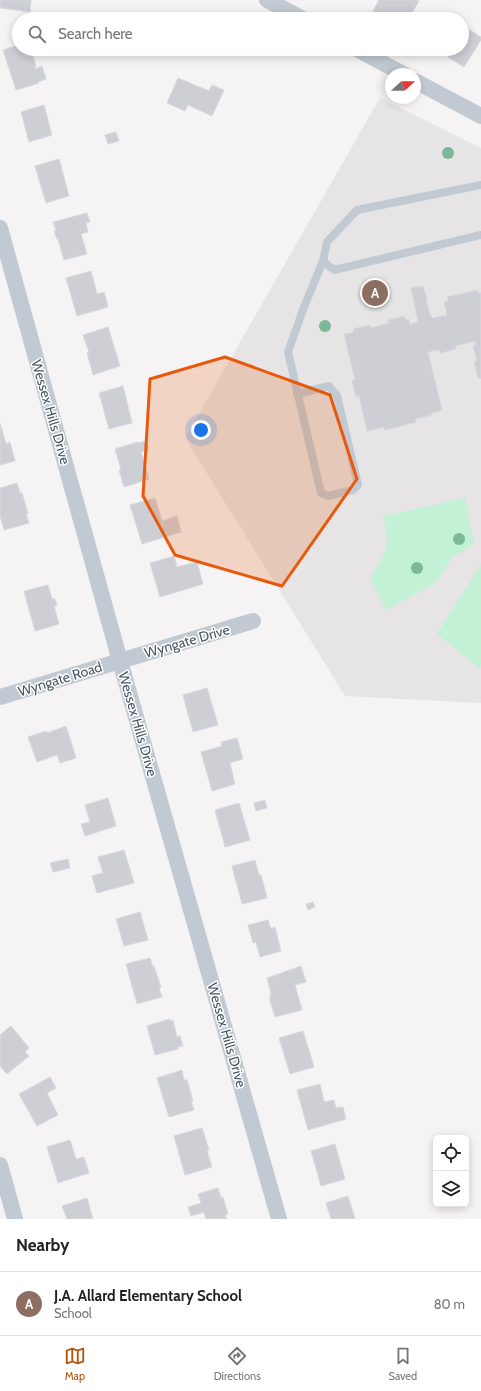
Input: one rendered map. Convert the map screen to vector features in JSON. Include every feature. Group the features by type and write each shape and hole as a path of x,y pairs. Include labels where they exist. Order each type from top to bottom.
{"street":[{"path":"267,0 290,12"},
{"path":"370,56 392,68"},
{"path":"421,84 481,116"},
{"name":"Wessex Hills Drive","path":"0,228 120,661 279,1219"},
{"name":"Wyngate Drive","path":"120,661 253,622"},
{"name":"Wyngate Road","path":"0,697 120,661"},
{"path":"0,1165 15,1219"}],"lane":[{"path":"297,394 329,386 337,396 358,485 353,490 328,496 321,493 297,394 288,352 304,307 323,261 327,242 357,210 481,185"},
{"path":"323,261 334,270 481,235"}],"highlighted area":[{"path":"225,357 330,395 357,479 282,586 175,555 143,496 150,379"}],"shaded area":[{"path":"380,98 385,100 385,104 392,104 481,148 481,703 345,696 185,438"}],"green space":[{"path":"465,498 474,544 451,558 437,582 386,610 370,578 386,549 387,535 383,516"},
{"path":"481,564 481,667 479,668 437,634"}],"building":[{"path":"0,0 31,0 30,12 0,8"},
{"path":"379,0 419,1 412,12 373,12"},
{"path":"469,29 481,37 481,40 464,67 448,57 469,56"},
{"path":"12,47 12,56 33,56 36,67 34,67 35,69 42,66 46,79 38,82 39,83 16,90 3,50"},
{"path":"178,78 209,91 212,85 224,90 212,116 188,105 185,111 167,103"},
{"path":"44,105 52,135 29,142 21,112"},
{"path":"116,132 119,141 108,144 105,135"},
{"path":"59,159 69,196 46,203 35,166"},
{"path":"87,213 90,222 86,223 88,232 81,234 87,254 64,260 54,231 56,230 53,222"},
{"path":"91,271 97,294 104,292 108,307 77,316 66,278"},
{"path":"423,286 432,318 447,315 444,302 448,301 447,297 478,290 479,293 481,293 481,378 478,378 474,362 477,361 473,346 476,345 475,341 455,346 456,349 440,353 439,350 428,352 442,410 432,413 432,415 415,419 416,422 385,430 384,427 367,431 359,396 356,397 352,381 355,380 344,334 354,332 353,329 370,325 370,328 389,323 388,320 405,316 405,320 409,319 410,324 418,322 411,288"},
{"path":"108,327 120,366 93,375 87,353 89,352 83,335"},
{"path":"123,386 132,423 109,429 99,393"},
{"path":"0,423 6,444 10,442 15,461 0,465"},
{"path":"146,441 149,449 141,452 149,479 124,487 119,470 121,469 115,449"},
{"path":"17,483 20,493 22,493 28,513 26,514 29,523 4,530 0,516 0,488"},
{"path":"155,498 162,521 177,516 181,532 142,544 130,505"},
{"path":"174,556 177,567 197,562 203,584 160,597 150,563"},
{"path":"48,585 52,599 55,599 57,606 54,606 59,624 35,631 24,591"},
{"path":"207,688 218,725 193,732 183,695"},
{"path":"66,726 76,758 60,763 57,755 37,762 28,737 46,731 47,733"},
{"path":"237,738 243,759 230,763 235,784 212,791 201,752 222,746 221,742"},
{"path":"108,798 116,826 85,836 81,824 90,822 85,805"},
{"path":"265,800 267,808 256,811 254,803"},
{"path":"239,803 250,840 225,847 215,810"},
{"path":"124,850 134,883 97,893 92,876 103,873 98,857"},
{"path":"68,859 70,868 53,872 50,863"},
{"path":"255,860 259,875 261,875 267,898 242,904 232,866"},
{"path":"313,902 315,907 308,910 306,904"},
{"path":"140,912 148,940 124,946 116,919"},
{"path":"268,920 271,929 275,927 281,951 260,957 256,942 253,943 248,925"},
{"path":"150,958 161,987 159,988 162,997 137,1004 126,964"},
{"path":"301,966 306,982 295,985 302,1010 275,1017 270,1001 271,993 267,978"},
{"path":"170,1019 170,1021 173,1020 177,1037 180,1036 183,1046 178,1047 178,1049 155,1055 147,1026"},
{"path":"11,1026 29,1048 25,1052 29,1056 7,1074 0,1066 0,1035"},
{"path":"303,1031 314,1067 290,1074 279,1038"},
{"path":"182,1070 184,1080 187,1080 194,1110 169,1117 157,1078"},
{"path":"50,1077 56,1088 47,1093 58,1115 37,1126 19,1094"},
{"path":"320,1084 324,1102 334,1100 336,1108 343,1107 346,1119 308,1130 297,1090"},
{"path":"202,1128 209,1150 207,1151 212,1167 185,1175 174,1136"},
{"path":"70,1140 76,1159 84,1157 89,1173 58,1183 47,1147"},
{"path":"335,1144 345,1179 321,1186 311,1151"},
{"path":"218,1188 221,1198 223,1197 228,1214 225,1215 227,1219 206,1219 204,1212 191,1216 188,1207 201,1203 198,1194"},
{"path":"348,1196 355,1219 331,1219 326,1203"},
{"path":"87,1198 93,1219 67,1219 62,1206"}],"place":[{"name":"J.A. Allard Elementary School","path":"375,293"}]}
